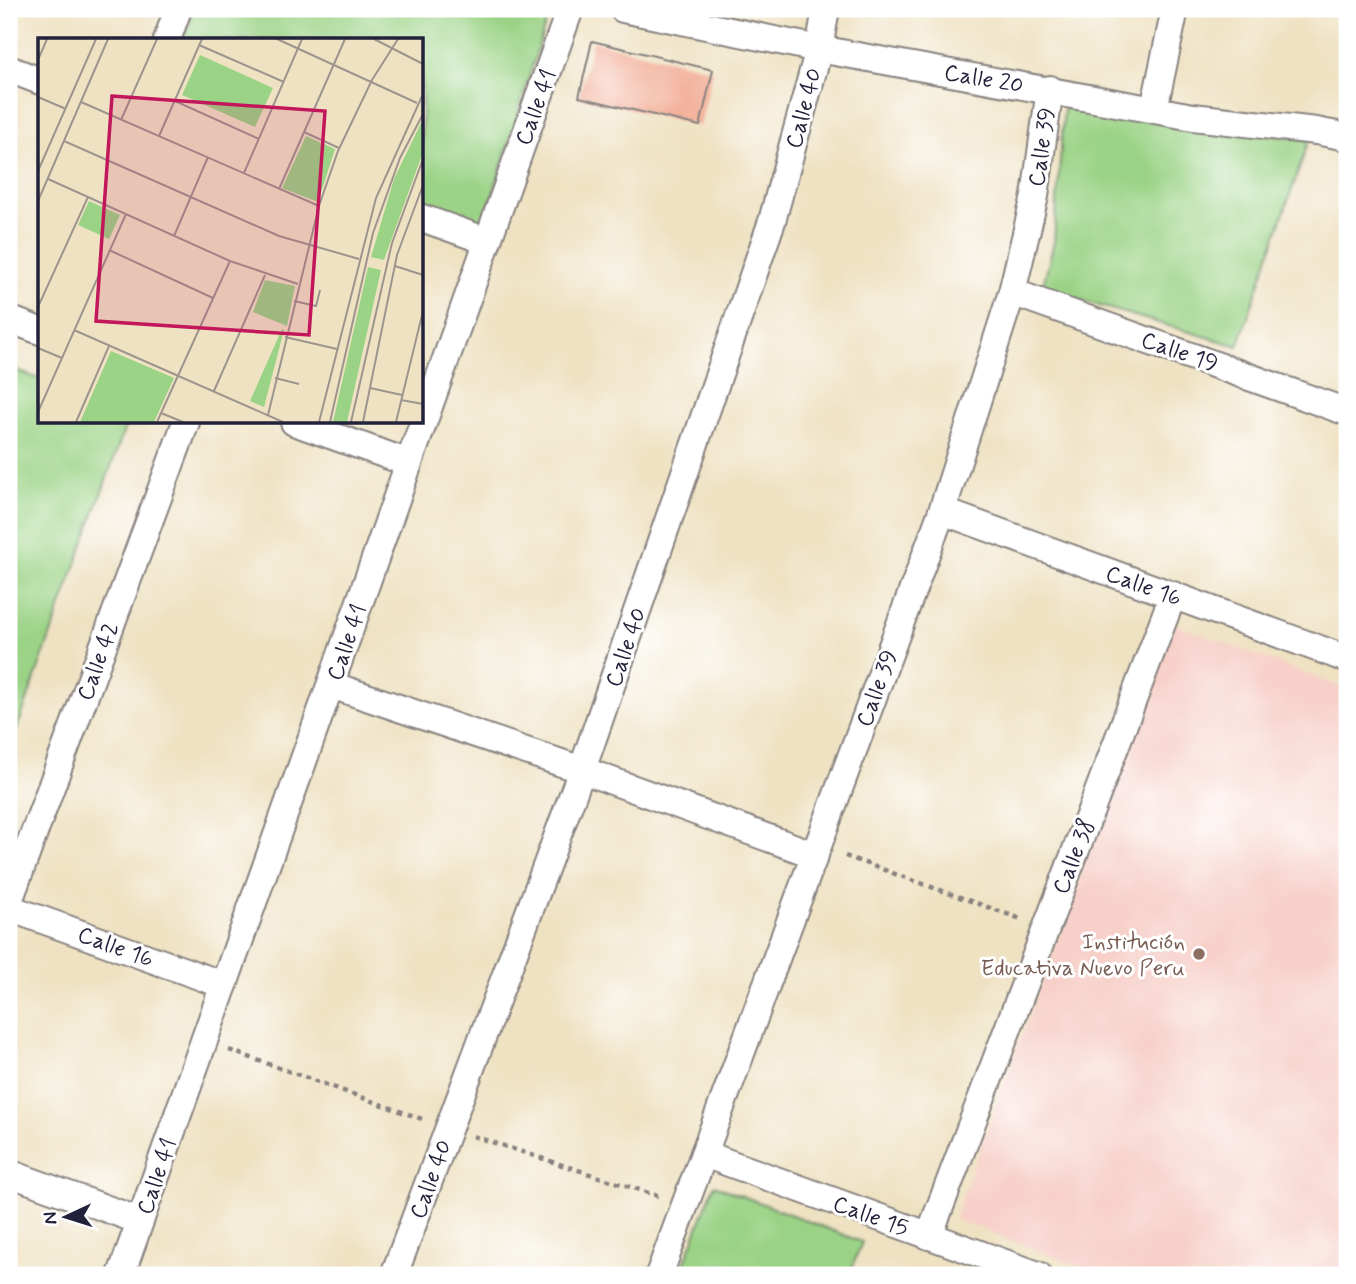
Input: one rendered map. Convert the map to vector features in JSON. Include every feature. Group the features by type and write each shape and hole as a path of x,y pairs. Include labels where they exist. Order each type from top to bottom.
{"street":[{"path":"168,38 178,9"},
{"name":"Calle 41","path":"424,420 570,9"},
{"name":"Calle 20","path":"623,9 819,49 1192,117 1347,137"},
{"name":"Calle 40","path":"394,1275 582,770 772,221 819,49 826,9"},
{"path":"1154,109 1175,9"},
{"path":"9,69 38,80"},
{"name":"Calle 39","path":"659,1275 942,510 1012,292 1035,196 1050,89"},
{"path":"424,219 487,241"},
{"name":"Calle 19","path":"1012,292 1347,412"},
{"path":"9,319 38,330"},
{"name":"Calle 42","path":"9,901 185,424"},
{"path":"300,424 409,463"},
{"name":"Calle 41","path":"121,1275 423,424"},
{"name":"Calle 16","path":"942,510 1347,659"},
{"name":"Calle 38","path":"929,1236 1172,595"},
{"path":"331,685 816,851"},
{"name":"Calle 16","path":"9,908 224,985"},
{"name":"Calle 15","path":"704,1154 1038,1275"},
{"path":"9,1173 141,1221"}],"path":[{"path":"816,851 1046,927"},
{"path":"204,1042 449,1128 685,1205"}],"shaded area":[{"name":"Institución Educativa Nuevo Peru","path":"1174,624 1347,689 1347,1275 1103,1275 954,1219"}],"green space":[{"path":"194,9 550,9 484,223 424,202 424,38 184,38"},
{"path":"1064,108 1309,140 1238,346 1042,289 1054,242"},
{"path":"9,368 38,378 38,424 126,424 9,751"},
{"path":"714,1185 862,1242 849,1275 680,1275"}],"building":[{"path":"592,41 713,70 700,126 579,97"}],"place":[{"name":"Institución Educativa Nuevo Peru","path":"1199,954"}]}
